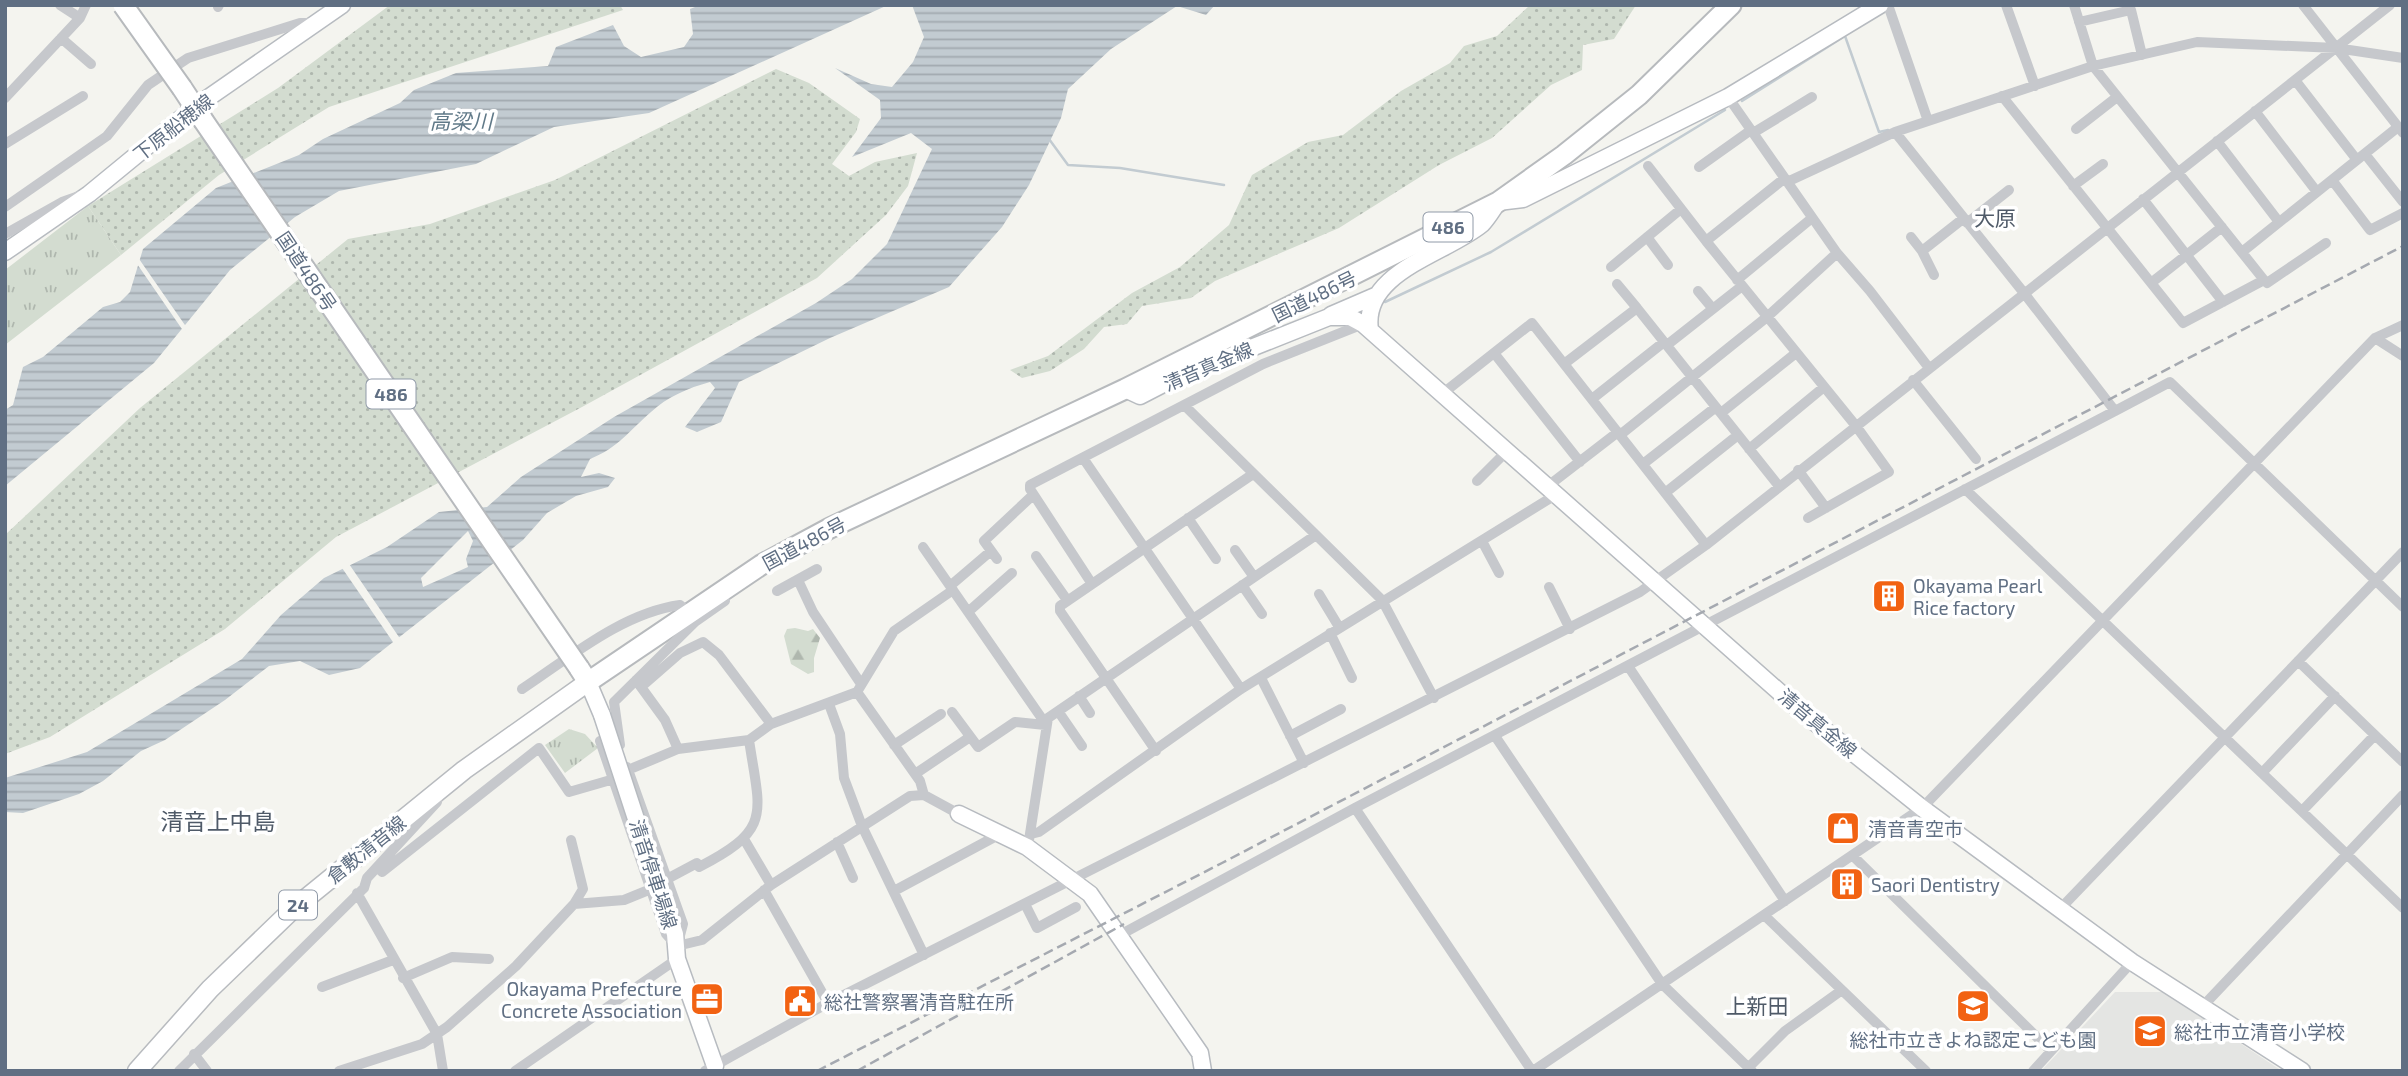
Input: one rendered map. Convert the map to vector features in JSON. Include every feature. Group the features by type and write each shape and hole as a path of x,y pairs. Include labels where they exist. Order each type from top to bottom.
{"highway":[{"name":"国道486号","path":"123,5 583,675 689,613 761,565 830,527 1125,389 1497,202 1564,155 1639,95 1731,5"}],"main road":[{"name":"下原船穂線","path":"5,252 89,194 342,5"},
{"path":"1367,327 1369,307 1375,296 1394,278 1523,199 1728,97 1880,5"},
{"path":"1482,223 1497,202 1523,199"},
{"path":"1329,317 1375,296"},
{"name":"清音真金線","path":"1125,389 1140,396 1171,380 1329,317 1350,317 1367,327 1802,712 1922,808 2132,961 2301,1071"},
{"name":"清音停車場線","path":"583,675 602,715 637,822 710,1068"},
{"name":"倉敷清音線","path":"137,1071 210,989 293,909 583,675"},
{"path":"960,814 1002,833 1029,841 1103,909 1118,936 1200,1053 1203,1071"}],"street":[{"path":"60,5 80,18"},
{"path":"5,98 80,18 86,5"},
{"path":"133,5 176,65"},
{"path":"1888,5 1927,118"},
{"path":"2006,5 2034,82"},
{"path":"2074,5 2092,64 2267,283 2326,243"},
{"path":"2242,251 2361,157 2400,130 2303,5"},
{"path":"710,1068 828,1003 1570,629 1656,581 1706,545 1778,485 2390,5"},
{"path":"2079,22 2131,10 2141,52"},
{"path":"5,207 107,136 148,85 176,65 188,58 300,23 318,23"},
{"path":"61,38 91,64"},
{"path":"1706,241 1786,180 1927,118 2002,96 2034,82 2092,64 2197,42 2336,48 2403,58"},
{"path":"2295,80 2403,202"},
{"path":"5,144 83,96"},
{"path":"2002,96 2183,323 2264,280"},
{"path":"1728,97 1836,253 1870,291 1928,368"},
{"path":"1699,167 1752,131 1812,97"},
{"path":"2076,130 2117,97"},
{"path":"2255,111 2317,192"},
{"path":"1895,132 2025,293 2115,411"},
{"path":"2217,141 2279,222"},
{"path":"2073,186 2103,164"},
{"path":"1648,166 1856,426 1889,472 1808,518"},
{"path":"2332,180 2370,230 2403,213"},
{"path":"1922,251 2010,190"},
{"path":"5,234 62,202 89,194"},
{"path":"2143,199 2223,302"},
{"path":"1611,267 1681,209"},
{"path":"1591,398 1713,309 1812,218"},
{"path":"2151,283 2222,227"},
{"path":"1647,237 1668,265"},
{"path":"1911,237 1922,251 1934,275"},
{"path":"1029,841 1241,689 1482,541 1552,490 1580,462 1693,378 1767,317 1836,253"},
{"path":"1618,284 1778,485"},
{"path":"1698,291 1713,309"},
{"path":"1564,364 1637,308"},
{"path":"1442,394 1532,323 1706,545"},
{"path":"1355,808 1532,1071 1922,808 2375,338 2403,325"},
{"path":"1092,584 1033,495 1030,485 1263,364 1367,327"},
{"path":"2375,338 2403,356"},
{"path":"1494,353 1580,462"},
{"path":"1643,464 1796,353"},
{"path":"1913,380 1976,459"},
{"path":"1118,936 1355,808 2170,382 2403,607"},
{"path":"1749,449 1824,387"},
{"path":"1184,405 1382,600 1434,698"},
{"path":"1665,493 1738,435"},
{"path":"1477,481 1507,451"},
{"path":"1083,458 1241,689"},
{"path":"1798,470 1826,508"},
{"path":"1156,751 1060,611 1060,606 1253,474"},
{"path":"1965,489 2403,908"},
{"path":"628,770 678,748 749,740 771,724 830,704 859,688 894,631 994,555 984,541 1033,495"},
{"path":"1188,519 1216,559"},
{"path":"1029,841 1045,724 1079,696 1317,535"},
{"path":"1482,541 1499,573"},
{"path":"923,547 1045,724"},
{"path":"1235,550 1254,577"},
{"path":"2060,909 2403,552"},
{"path":"1036,556 1067,600"},
{"path":"638,683 695,622 752,580 761,565"},
{"path":"777,591 817,569"},
{"path":"968,611 1012,573"},
{"path":"798,580 813,612 894,745 915,774 924,794 960,814"},
{"path":"1242,585 1262,614"},
{"path":"1549,587 1570,629"},
{"path":"1319,594 1352,678"},
{"path":"522,689 616,628 664,607 680,605 689,613"},
{"path":"677,952 683,924 617,736 614,702 680,653 704,642 719,654 771,724"},
{"path":"2298,661 2403,762"},
{"path":"1628,666 1785,901"},
{"path":"1261,678 1304,763"},
{"path":"638,683 665,720 678,748"},
{"path":"1079,696 1090,713"},
{"path":"2262,774 2335,696"},
{"path":"830,704 840,734 844,778 862,826 924,955"},
{"path":"1290,736 1341,709"},
{"path":"1058,711 1082,746"},
{"path":"894,745 947,713 978,747 1015,722 1045,724"},
{"path":"2302,811 2375,735"},
{"path":"617,736 600,741 666,934 677,952"},
{"path":"1495,736 1662,984 1751,1069 1785,1031 1842,990"},
{"path":"915,774 970,737"},
{"path":"667,879 697,863 699,867 719,857 744,839 755,822 757,802 749,740"},
{"path":"179,1071 360,890 539,748 569,792 614,779"},
{"path":"360,890 367,878 437,803 439,790"},
{"path":"515,1071 531,1066 677,952 702,940 768,888 910,796 924,794"},
{"path":"2203,1006 2403,795"},
{"path":"894,891 1002,833"},
{"path":"744,839 828,1003"},
{"path":"339,1071 422,1044 516,965 574,904 583,889 571,840"},
{"path":"837,842 853,877"},
{"path":"1853,856 2051,1051"},
{"path":"574,904 624,900 651,889"},
{"path":"360,890 393,960 437,1034 443,1071"},
{"path":"1025,904 1037,928 1076,907"},
{"path":"1764,915 1926,1071"},
{"path":"403,978 452,957 489,959"},
{"path":"322,986 393,960"},
{"path":"2033,1071 2132,961"},
{"path":"194,1054 207,1071"}],"shaded area":[{"name":"総社市立清音小学校","path":"2115,992 2163,992 2282,1071 2041,1071"}],"green space":[{"path":"390,5 620,5 623,10 329,107 219,175 121,255 88,206 278,88"},
{"path":"1530,5 1636,5 1614,39 1583,45 1582,70 1551,85 1492,138 1439,165 1339,228 1215,281 1191,298 1142,306 1127,324 1104,327 1084,349 1050,371 1022,378 1010,370 1048,356 1132,293 1180,267 1229,225 1252,175 1308,142 1343,135 1401,91 1450,63 1464,46 1497,36"},
{"path":"776,69 809,83 860,119 856,132 832,164 849,176 875,162 917,153 908,186 886,215 817,278 582,407 336,537 225,629 50,737 5,754 5,535 140,408 348,239 430,224 555,180"},
{"path":"88,206 121,255 5,345 5,270"},
{"path":"787,629 808,631 813,629 820,638 814,658 814,672 808,674 791,664 784,636"},
{"path":"569,729 585,734 598,748 565,773 545,745"}],"water":[{"name":"高梁川","path":"700,5 888,5 649,113 554,127 476,164 339,191 295,217 230,270 154,363 5,486 5,410 13,405 23,367 43,357 103,307 120,302 130,292 143,249 216,188 299,155 323,139 400,103 414,90 456,73 548,66 556,47 613,25 624,46 641,57 684,47 693,34 690,9"},
{"path":"912,5 1215,5 1206,15 1177,6 1111,49 1068,89 1061,118 1029,185 1002,227 949,287 830,338 739,382 721,422 697,432 685,427 715,388 710,382 671,397 616,444 590,459 581,477 599,473 615,478 608,487 576,496 547,513 523,540 360,668 329,675 300,661 269,666 225,700 165,740 141,751 103,781 79,794 23,813 5,812 5,778 87,752 242,659 281,615 324,578 387,547 439,512 487,507 521,477 614,417 816,303 852,279 887,244 932,149 911,133 852,157 881,118 880,100 835,68 871,84 892,87 913,62 924,37","holes":["468,531 473,541 466,559 468,567 423,587 421,578"]}],"pier":[{"path":"137,256 187,328 184,332 135,261"},
{"path":"347,561 401,640 395,645 340,565"}],"waterway":[{"path":"1742,101 1845,36 1879,132 1888,130"},
{"path":"1385,302 1491,252 1725,110"},
{"path":"1049,139 1068,165 1120,168 1224,185"}],"railway":[{"path":"817,1071 1222,863 2403,246"},
{"path":"857,1071 1124,924"}],"place":[{"name":"Okayama Pearl Rice factory","path":"1889,596"},
{"name":"清音青空市","path":"1843,828"},
{"name":"Saori Dentistry","path":"1847,884"},
{"name":"Okayama Prefecture Concrete Association","path":"707,999"},
{"name":"総社警察署清音駐在所","path":"800,1001"},
{"name":"総社市立きよね認定こども園","path":"1973,1006"},
{"name":"総社市立清音小学校","path":"2150,1031"}],"district":[{"name":"大原","path":"1995,217"},
{"name":"清音上中島","path":"218,821"},
{"name":"上新田","path":"1757,1005"}]}
